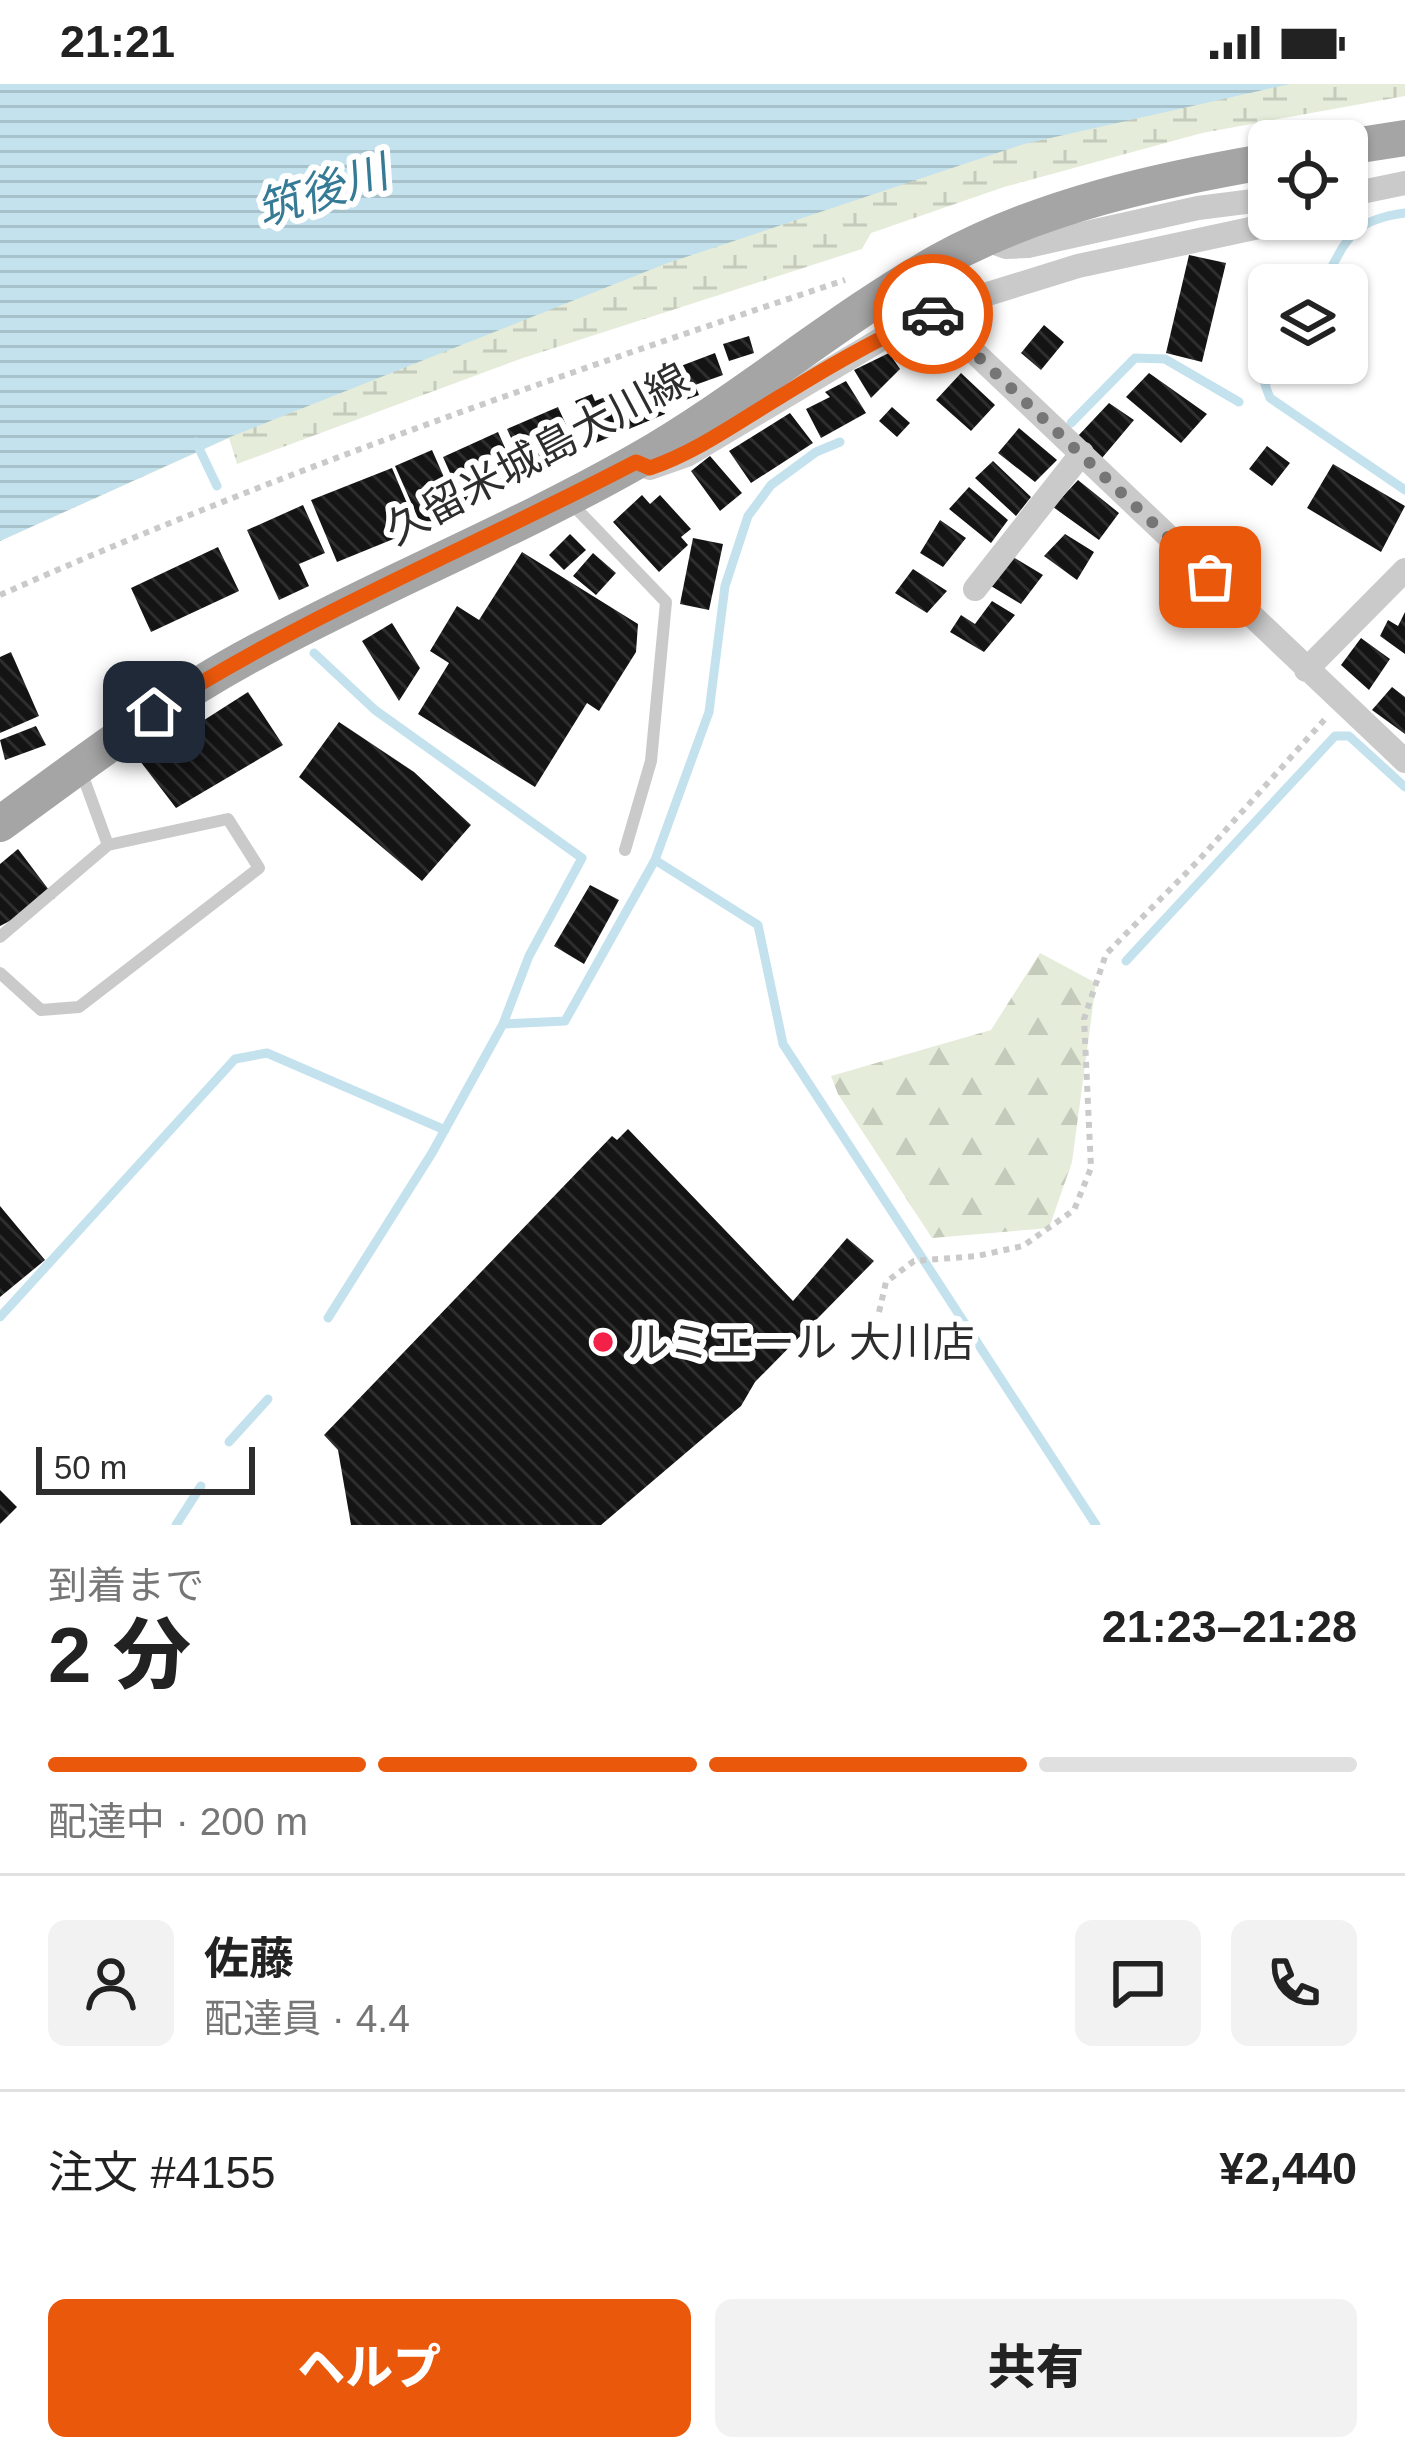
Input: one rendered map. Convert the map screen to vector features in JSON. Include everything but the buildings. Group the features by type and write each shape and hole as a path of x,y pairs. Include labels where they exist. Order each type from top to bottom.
{"main road":[{"path":"1368,144 1405,138"},
{"name":"久留米城島大川線","path":"0,824 145,718 252,654 636,462 904,283 984,239 1044,215 1248,165"}],"street":[{"path":"1368,191 1405,183"},
{"path":"984,239 1006,247 1028,246 1198,208 1248,202"},
{"path":"636,462 650,468 687,455 803,383 934,314 1078,266 1248,229"},
{"path":"934,314 1405,761"},
{"path":"975,589 1082,453"},
{"path":"1306,670 1405,570"}],"lane":[{"path":"567,498 666,602 651,761 625,850"},
{"path":"79,766 108,845"},
{"path":"0,937 108,845 228,819 259,868 79,1006 41,1010 0,973"}],"path":[{"path":"0,595 254,489 489,400 848,279"},
{"path":"879,1312 886,1282 914,1261 977,1256 1023,1246 1074,1210 1091,1168 1084,1019 1106,954 1198,861 1339,702"}],"green space":[{"path":"1145,84 1405,84 1405,96 1273,120 1248,120 1248,125 1004,187 871,233 862,249 523,358 237,464 229,438 0,541 0,507"},
{"path":"1040,953 1096,983 1072,1162 1049,1228 932,1238 831,1076 991,1030"}],"water":[{"name":"筑後川","path":"0,84 1290,84 1024,144 665,264 230,437 0,541"}],"waterway":[{"path":"1334,264 1361,227 1405,213"},
{"path":"1071,423 1135,358 1165,359 1239,402"},
{"path":"1266,384 1270,398 1405,490"},
{"path":"196,442 217,486"},
{"path":"328,1318 432,1153 503,1024 565,1021 655,860 709,712 725,586 748,516 771,485 816,452 840,442"},
{"path":"314,653 375,710 582,858 529,956 503,1024"},
{"path":"1126,961 1335,736 1349,736 1405,787"},
{"path":"655,860 758,925 783,1044 1096,1525"},
{"path":"0,1317 235,1059 267,1053 445,1130"},
{"path":"229,1442 268,1399"},
{"path":"176,1525 201,1486"}],"way so far":[{"path":"933,314 1210,577"}],"place":[{"name":"ルミエール 大川店","path":"603,1342"}],"route":[{"path":"154,712 368,592 636,462 650,468 687,455 784,394 933,314"}]}
